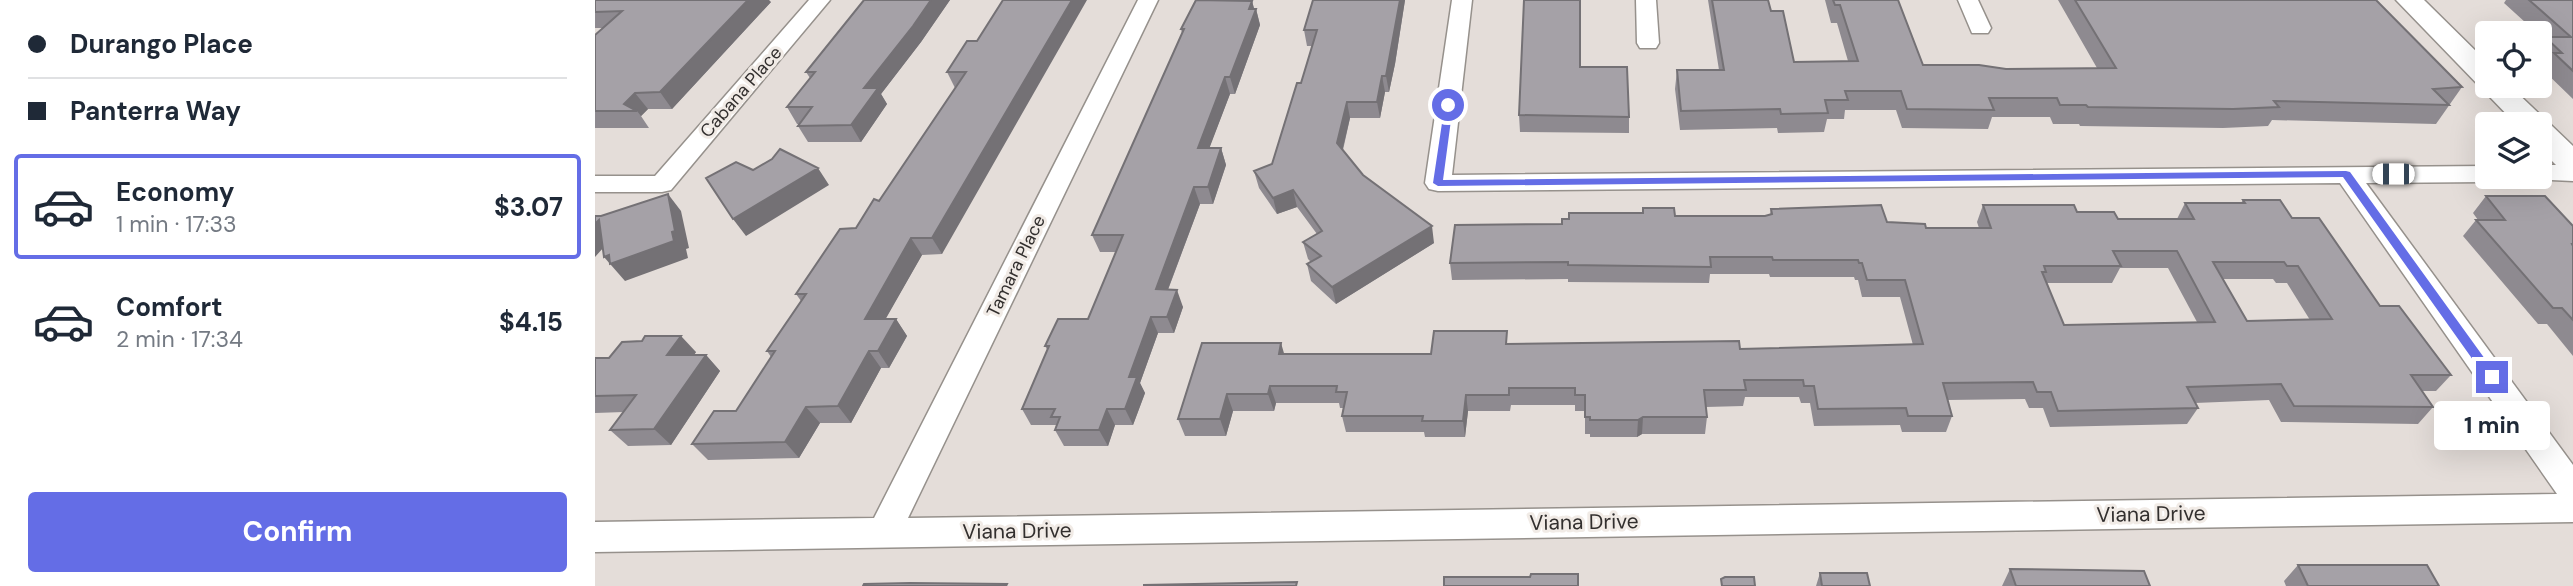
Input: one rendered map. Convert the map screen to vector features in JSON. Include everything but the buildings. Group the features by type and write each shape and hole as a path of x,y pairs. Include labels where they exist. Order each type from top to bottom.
{"street":[{"name":"Cabana Place","path":"595,184 662,184 820,0"},
{"name":"Tamara Place","path":"884,532 1148,0"},
{"path":"1462,0 1438,183 2475,174"},
{"path":"1646,0 1649,43"},
{"path":"1968,0 1980,28"},
{"path":"2409,0 2475,66"},
{"path":"2506,98 2521,112"},
{"path":"2552,143 2573,164"},
{"path":"2552,173 2573,173"},
{"path":"2346,174 2573,491"},
{"name":"Viana Drive","path":"595,537 2573,508"}],"route":[{"path":"1448,105 1438,183 2346,174 2492,377"}]}
